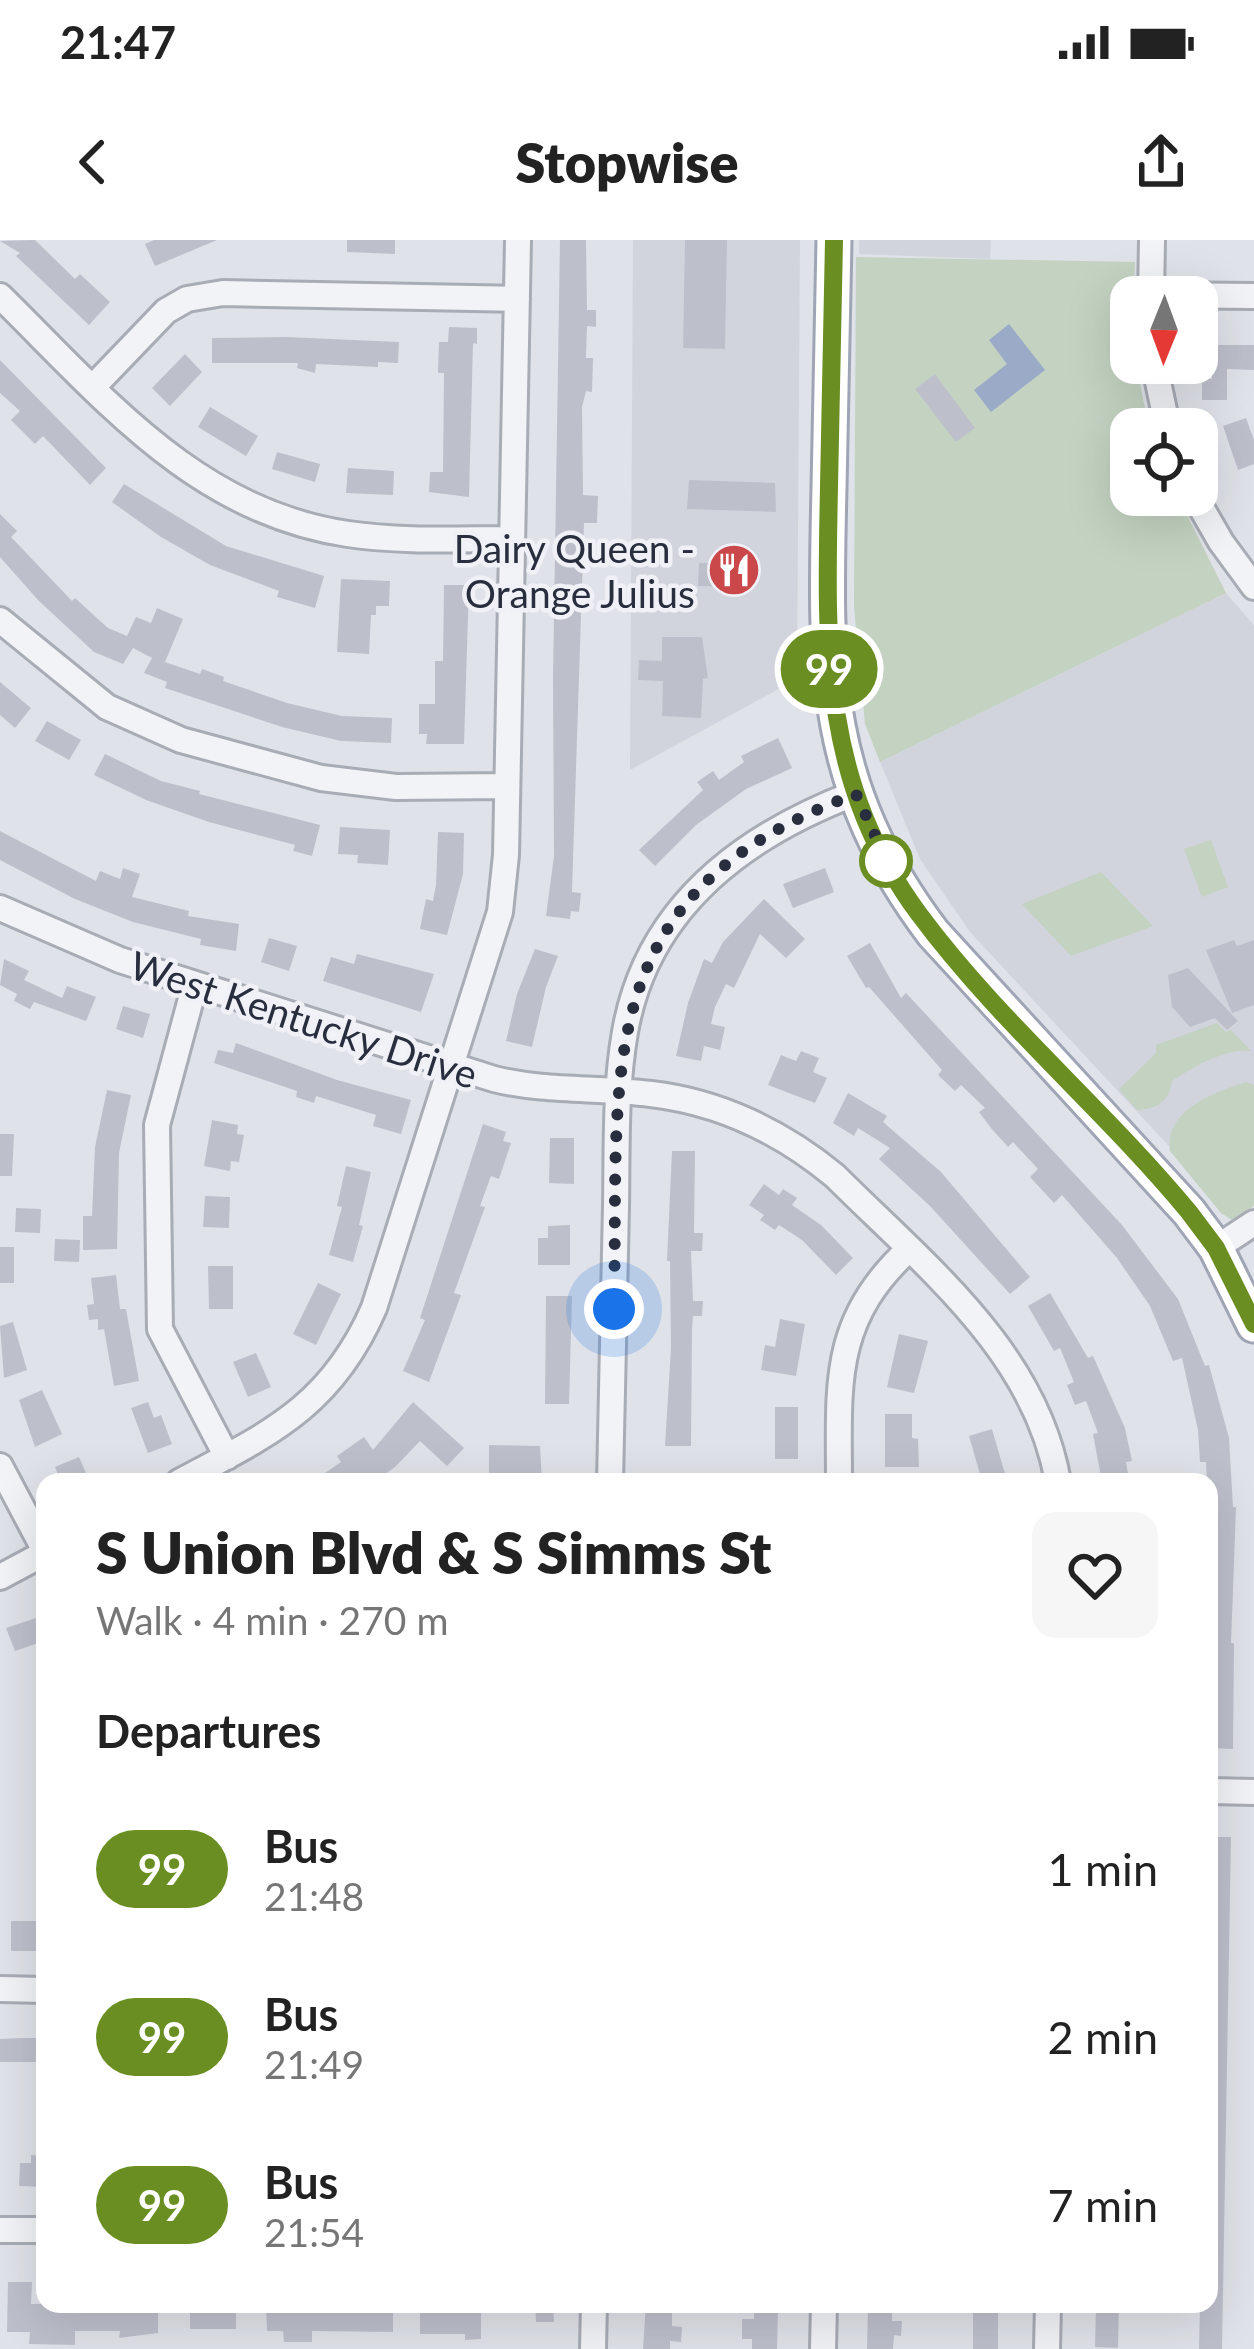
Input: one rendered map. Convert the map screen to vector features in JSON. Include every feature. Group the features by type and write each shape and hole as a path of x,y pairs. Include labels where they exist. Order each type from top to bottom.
{"main road":[{"path":"834,240 827,646 834,712 856,794 890,868 942,944 1159,1177 1216,1248 1254,1324"}],"street":[{"path":"196,1473 268,1435 305,1408 357,1344 374,1308 500,912 505,874 518,240"},
{"path":"1151,276 1152,240"},
{"path":"93,387 166,311 188,299 223,293 517,299"},
{"path":"0,296 148,440 192,476 250,506 295,522 385,539 512,539"},
{"path":"1218,296 1254,296"},
{"path":"1206,516 1254,587"},
{"path":"0,620 107,707 181,740 322,778 396,787 506,786"},
{"path":"610,1473 618,1092 632,1004 655,951 686,903 721,867 766,833 856,794"},
{"name":"West Kentucky Drive","path":"0,908 120,960 451,1065 533,1088 678,1098 764,1129 823,1166 972,1317 1022,1378 1048,1437 1056,1473"},
{"path":"195,984 158,1125 160,1328 227,1457"},
{"path":"1216,1248 1254,1223"},
{"path":"839,1473 847,1341 872,1288 908,1250"},
{"path":"0,1466 36,1535"},
{"path":"0,1577 36,1557"},
{"path":"1218,1791 1254,1792"},
{"path":"0,1989 36,1990"},
{"path":"0,2230 36,2230"},
{"path":"593,2349 594,2313"},
{"path":"823,2349 824,2313"},
{"path":"1047,2349 1048,2313"}],"shaded area":[{"path":"633,240 800,240 797,679 630,770"},
{"path":"859,240 991,240 990,259 859,254"},
{"path":"1226,593 1254,625 1254,1204 1180,1158 970,932 920,859 880,762"}],"green space":[{"path":"856,257 1135,262 1134,276 1110,276 1110,384 1140,384 1145,408 1110,408 1110,516 1188,516 1226,593 880,762 865,724 854,607"},
{"path":"1211,840 1228,887 1202,897 1184,849"},
{"path":"1101,872 1153,926 1071,956 1022,904"},
{"path":"1217,1023 1251,1051 1231,1052 1199,1065 1172,1081 1161,1103 1137,1110 1119,1089 1156,1053 1156,1045"},
{"path":"1246,1082 1254,1085 1254,1206 1232,1220 1170,1151 1171,1136 1175,1124 1194,1105"}],"water":[{"path":"1009,324 1045,370 991,412 974,390 1007,364 989,340"}],"building":[{"path":"35,240 75,279 80,274 110,302 89,325 16,256 20,253 0,241"},
{"path":"217,240 155,266 145,244"},
{"path":"347,240 395,240 395,254 347,252"},
{"path":"560,240 586,240 587,310 596,310 596,327 587,326 592,392 586,391 582,407 583,495 598,496 597,523 584,523 572,892 581,893 579,912 571,911 570,919 546,916 554,856"},
{"path":"685,240 727,240 725,349 683,348"},
{"path":"449,327 477,328 469,497 429,492 430,472 443,472 444,373 438,373 439,342 448,342"},
{"path":"212,338 399,342 398,363 378,362 378,367 316,364 315,373 297,368 298,363 212,363"},
{"path":"1218,345 1254,345 1254,370 1227,369 1227,400 1202,400 1202,384 1218,384"},
{"path":"185,354 202,372 170,406 152,388"},
{"path":"0,360 106,468 90,485 43,436 35,444 11,420 20,411 0,393"},
{"path":"935,374 975,428 956,442 915,389"},
{"path":"210,407 258,436 246,456 198,427"},
{"path":"1246,418 1254,440 1254,464 1238,470 1223,426"},
{"path":"277,452 320,464 315,482 272,469"},
{"path":"348,468 394,471 393,495 346,493"},
{"path":"689,480 775,483 776,512 687,509"},
{"path":"124,484 226,546 324,576 315,608 277,597 279,591 210,565 161,537 112,502"},
{"path":"0,514 17,531 11,537 72,601 75,598 108,628 127,636 136,617 151,623 157,608 183,619 165,662 200,674 202,669 287,703 342,716 392,718 391,743 341,741 282,727 165,688 167,682 144,673 152,658 133,648 123,664 94,652 0,557"},
{"path":"699,563 755,564 755,587 698,586"},
{"path":"341,579 390,581 389,606 376,606 376,615 371,615 369,654 337,652"},
{"path":"444,585 469,585 464,744 426,744 427,734 419,734 419,704 435,704 435,661 443,661"},
{"path":"662,637 702,637 708,678 703,679 701,718 662,716 663,681 638,680 639,660 662,661"},
{"path":"0,682 31,708 15,728 0,715"},
{"path":"47,721 81,740 69,760 35,741"},
{"path":"778,738 792,768 746,789 696,825 655,866 639,850 703,790 697,782 713,771 719,780 744,762 741,756"},
{"path":"105,754 199,794 320,825 312,856 293,851 295,845 146,800 94,775"},
{"path":"340,827 390,830 388,865 357,863 358,855 338,854"},
{"path":"0,831 96,881 100,871 120,879 123,868 140,874 132,897 189,911 188,916 239,924 236,951 200,945 201,939 133,922 75,899 0,860"},
{"path":"438,832 464,833 463,874 447,935 420,929 426,899 433,901 436,885"},
{"path":"825,868 834,892 793,908 783,884"},
{"path":"764,899 805,939 786,958 760,934 734,988 726,984 715,1007 711,1024 725,1027 720,1050 704,1046 701,1061 676,1056 704,959 712,963 723,942"},
{"path":"269,938 297,946 289,971 261,962"},
{"path":"1234,940 1237,946 1254,940 1254,1005 1232,1013 1206,950"},
{"path":"870,943 901,998 906,993 1122,1225 1178,1299 1205,1366 1209,1365 1229,1438 1236,1507 1233,1749 1218,1748 1218,1473 1207,1473 1206,1462 1200,1462 1182,1358 1173,1361 1150,1306 1117,1258 1062,1195 1054,1203 1030,1177 1038,1169 1013,1142 1008,1147 991,1128 979,1112 985,1108 961,1085 955,1091 938,1075 942,1070 866,988 847,956"},
{"path":"535,949 558,956 532,1047 506,1041 517,994"},
{"path":"357,954 434,974 421,1012 323,981 331,957 354,964"},
{"path":"4,959 29,971 24,980 62,998 67,986 96,997 86,1021 34,1002 30,1009 14,1001 17,994 0,985"},
{"path":"1188,968 1238,1021 1227,1030 1215,1018 1190,1027 1172,1007 1168,975"},
{"path":"123,1006 150,1014 143,1038 116,1029"},
{"path":"236,1043 337,1080 411,1100 401,1134 373,1126 376,1115 316,1096 314,1103 296,1097 297,1091 214,1063 218,1050 233,1053"},
{"path":"801,1051 819,1058 813,1072 827,1078 815,1103 768,1085 781,1055 796,1061"},
{"path":"107,1090 131,1095 119,1153 117,1249 83,1250 83,1216 92,1216 95,1147"},
{"path":"848,1093 887,1116 883,1122 941,1172 1030,1277 1010,1294 930,1206 879,1159 890,1148 858,1128 854,1136 833,1123"},
{"path":"212,1120 238,1125 237,1134 244,1135 239,1162 231,1161 230,1171 204,1166"},
{"path":"483,1124 506,1132 503,1141 511,1143 499,1179 491,1176 480,1206 485,1207 454,1293 461,1295 429,1382 403,1371 425,1320 420,1318"},
{"path":"0,1134 14,1134 12,1176 0,1176"},
{"path":"550,1138 574,1138 574,1184 549,1183"},
{"path":"672,1151 695,1151 694,1233 703,1233 702,1251 691,1251 693,1301 703,1301 702,1316 693,1316 691,1446 665,1446 671,1348 667,1261"},
{"path":"346,1166 371,1172 353,1262 329,1255 342,1207 337,1206"},
{"path":"764,1184 779,1195 783,1189 797,1198 792,1205 821,1225 853,1258 836,1275 802,1240 779,1225 775,1230 760,1220 764,1215 749,1205"},
{"path":"205,1196 230,1197 229,1228 203,1227"},
{"path":"16,1208 41,1209 40,1233 15,1232"},
{"path":"570,1225 570,1265 538,1265 538,1238 548,1238 548,1226"},
{"path":"55,1239 80,1240 79,1262 54,1261"},
{"path":"0,1247 14,1247 14,1283 0,1283"},
{"path":"208,1266 233,1266 233,1309 209,1309"},
{"path":"116,1275 139,1381 114,1386 104,1329 98,1330 98,1319 89,1320 87,1305 94,1304 91,1278"},
{"path":"318,1283 341,1294 316,1345 293,1334"},
{"path":"1050,1293 1088,1358 1093,1356 1125,1428 1132,1461 1126,1462 1128,1473 1100,1473 1093,1434 1098,1433 1086,1401 1075,1405 1067,1385 1074,1382 1060,1348 1054,1351 1028,1306"},
{"path":"546,1296 572,1296 569,1404 545,1404"},
{"path":"780,1319 805,1324 796,1376 761,1370 765,1345 775,1347"},
{"path":"13,1322 27,1370 4,1378 0,1326"},
{"path":"899,1334 928,1341 914,1393 887,1387"},
{"path":"256,1353 271,1387 248,1397 233,1362"},
{"path":"42,1390 62,1434 35,1447 19,1400"},
{"path":"148,1402 154,1418 161,1415 172,1444 148,1453 131,1408"},
{"path":"413,1402 464,1448 447,1466 420,1441 387,1473 325,1473 341,1462 337,1456 364,1437 373,1450"},
{"path":"775,1407 798,1407 798,1459 775,1459"},
{"path":"885,1414 912,1414 919,1467 885,1467"},
{"path":"992,1429 1005,1473 980,1473 969,1436"},
{"path":"489,1445 540,1446 542,1473 489,1473"},
{"path":"79,1457 86,1473 57,1473 55,1467"},
{"path":"36,1618 36,1644 15,1651 6,1628"},
{"path":"1218,1837 1231,1837 1222,2349 1199,2349 1200,2313 1218,2313"},
{"path":"11,1921 36,1921 36,1951 11,1951"},
{"path":"36,2038 36,2062 0,2062 0,2039"},
{"path":"31,2155 36,2155 36,2187 19,2186 20,2163 31,2163"},
{"path":"8,2282 32,2282 31,2304 36,2304 36,2313 158,2313 158,2333 119,2338 120,2331 75,2331 75,2345 29,2344 30,2332 7,2332"},
{"path":"190,2313 236,2313 236,2329 190,2329"},
{"path":"266,2313 393,2313 393,2332 312,2331 312,2342 284,2342 283,2331 267,2331"},
{"path":"420,2313 481,2313 481,2339 465,2340 465,2334 420,2334"},
{"path":"536,2313 554,2313 554,2322 536,2322"},
{"path":"645,2313 672,2313 672,2326 682,2327 681,2342 670,2341 670,2349 643,2349"},
{"path":"754,2313 778,2313 777,2349 752,2349 752,2339 742,2339 742,2319 754,2319"},
{"path":"868,2313 892,2313 892,2321 902,2321 901,2336 894,2335 893,2349 867,2349"},
{"path":"973,2313 998,2313 998,2349 973,2349"},
{"path":"1096,2313 1119,2313 1118,2348 1095,2347"}],"bus line":[{"name":"99","path":"834,240 829,677 840,741 863,813 916,911 978,986 1189,1212 1216,1248 1254,1324"}],"place":[{"name":"Dairy Queen - Orange Julius","path":"734,570"}],"route":[{"path":"614,1309 618,1092 626,1028 641,979 671,922 721,867 766,833 856,794 890,868 886,861"}]}
